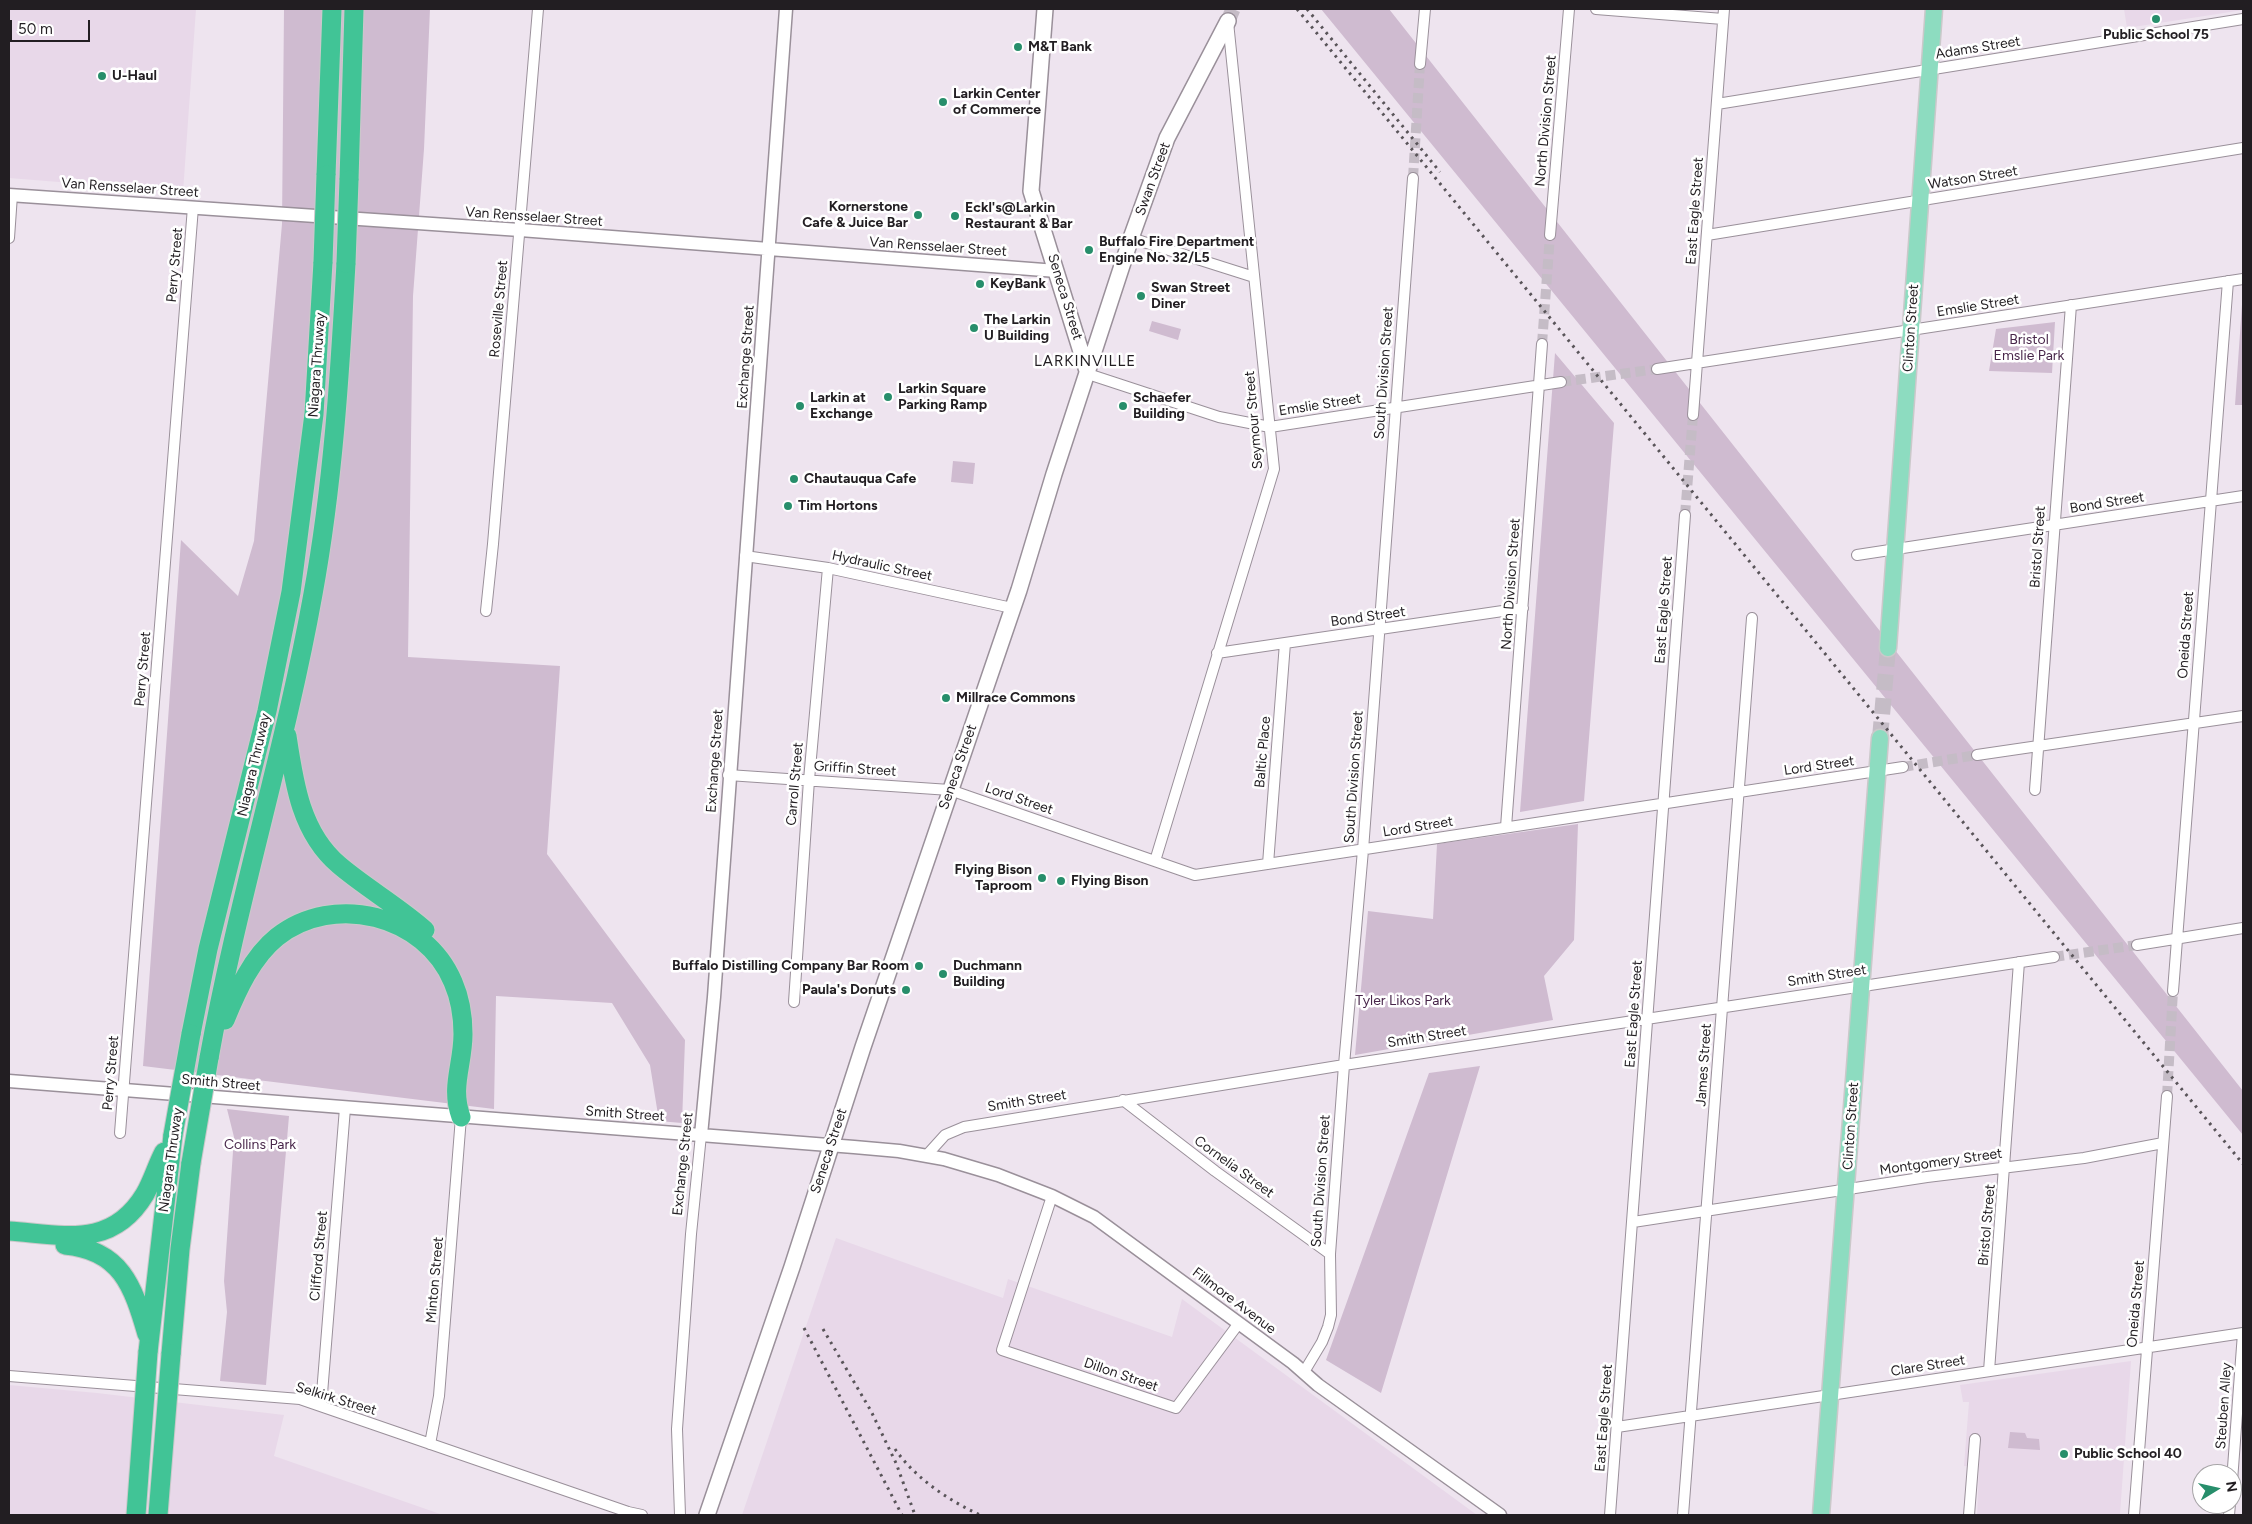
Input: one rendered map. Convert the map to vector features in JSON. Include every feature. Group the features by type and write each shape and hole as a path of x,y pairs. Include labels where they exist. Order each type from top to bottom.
{"highway":[{"name":"Niagara Thruway","path":"136,1515 166,1155 174,1135 208,949 267,711 291,592 314,414 323,262 332,9"},
{"name":"Niagara Thruway","path":"158,1515 180,1249 191,1163 229,957 286,728 313,593 338,391 346,263 354,9"},
{"path":"286,728 293,776 300,805 323,849 338,865 420,925 450,955 466,983 474,1017 468,1101 461,1117"},
{"path":"212,1048 234,997 246,976 260,954 276,938 306,921 327,915 352,913 375,916 393,922 426,945 437,956 453,982 458,997 463,1035 455,1101 461,1117"},
{"path":"9,1231 81,1237 93,1235 115,1226 127,1217 146,1193 166,1155"},
{"path":"9,1240 79,1246 100,1253 128,1280 149,1347"}],"main road":[{"name":"Seneca Street","path":"707,1515 792,1267 1088,374 1031,191 1045,9"},
{"name":"Clinton Street","path":"1888,648 1934,9"},
{"name":"Swan Street","path":"1088,374 1131,238 1167,138 1228,21"},
{"name":"Clinton Street","path":"1821,1515 1880,738"}],"street":[{"name":"Roseville Street","path":"486,611 538,9"},
{"name":"Exchange Street","path":"680,1515 677,1429 691,1234 702,1135 714,987 728,775 786,9"},
{"path":"1420,64 1425,9"},
{"name":"North Division Street","path":"1550,235 1569,9"},
{"path":"1596,9 1724,14"},
{"name":"East Eagle Street","path":"1693,415 1724,14"},
{"name":"Adams Street","path":"1717,104 2243,19"},
{"name":"Seymour Street","path":"1155,861 1274,469 1228,21"},
{"name":"Watson Street","path":"1707,235 2243,148"},
{"name":"South Division Street","path":"1304,1372 1328,1327 1332,1300 1330,1254 1363,850 1413,178"},
{"name":"Van Rensselaer Street","path":"10,195 520,230 1057,272"},
{"path":"9,238 10,195"},
{"name":"Perry Street","path":"120,1133 193,207"},
{"path":"1131,238 1254,277"},
{"name":"Emslie Street","path":"1657,368 2243,279"},
{"name":"Oneida Street","path":"2173,991 2228,281"},
{"name":"Bristol Street","path":"2035,790 2053,525 2071,305"},
{"name":"North Division Street","path":"1506,826 1542,344"},
{"name":"Emslie Street","path":"1088,374 1219,417 1270,427 1561,382"},
{"name":"Bond Street","path":"1856,555 2243,496"},
{"name":"East Eagle Street","path":"1610,1515 1685,516"},
{"name":"Hydraulic Street","path":"746,556 828,568 1012,608"},
{"name":"Carroll Street","path":"794,1002 809,780 828,568"},
{"name":"Bond Street","path":"1217,653 1523,608"},
{"name":"James Street","path":"1682,1515 1752,618"},
{"name":"Baltic Place","path":"1268,864 1286,643"},
{"path":"1977,755 2243,716"},
{"name":"Lord Street","path":"950,790 1195,875 1902,767"},
{"name":"Griffin Street","path":"728,775 950,790"},
{"path":"2137,944 2243,928"},
{"name":"Smith Street","path":"9,1081 899,1151 926,1156 945,1134 952,1130 1123,1100 1344,1065 2054,957"},
{"name":"Bristol Street","path":"1989,1371 2020,962"},
{"name":"Oneida Street","path":"2134,1515 2167,1096"},
{"name":"Cornelia Street","path":"1123,1100 1214,1171 1330,1254"},
{"name":"Clifford Street","path":"321,1406 345,1108"},
{"name":"Minton Street","path":"430,1444 439,1396 461,1117"},
{"name":"Montgomery Street","path":"1633,1222 2005,1167 2084,1158 2163,1143"},
{"name":"Fillmore Avenue","path":"926,1156 944,1158 990,1173 1052,1196 1094,1217 1304,1372 1318,1385 1500,1515"},
{"name":"Dillon Street","path":"1052,1196 1002,1350 1176,1408 1238,1323"},
{"name":"Clare Street","path":"1617,1427 2243,1333"},
{"name":"Steuben Alley","path":"2233,1464 2243,1333"},
{"name":"Selkirk Street","path":"9,1376 300,1399 642,1515"},
{"path":"1969,1515 1975,1439"}],"shaded area":[{"path":"9,9 196,9 183,192 9,178"},
{"name":"Public School 75","path":"2124,9 2243,9 2243,10 2127,28"},
{"path":"836,1238 1003,1298 1008,1279 1172,1337 1182,1299 1477,1515 742,1515"},
{"path":"2131,1361 2120,1514 1977,1515 1979,1467 1964,1466 1969,1402 1963,1402 1960,1385"},
{"path":"9,1385 97,1393 284,1415 274,1456 443,1515 9,1515"}],"green space":[{"path":"284,9 430,9 424,149 413,296 408,657 560,666 547,854 685,1040 682,1123 659,1121 650,1065 612,1003 496,996 494,1109 143,1066 181,540 238,596 254,541 282,224"},
{"path":"1321,9 1389,9 2243,1091 2243,1135"},
{"path":"2243,290 2243,405 2235,405"},
{"path":"1152,321 1181,329 1178,340 1149,331"},
{"name":"Bristol Emslie Park","path":"2055,322 2052,373 1989,371 1996,329"},
{"path":"1555,353 1614,423 1584,801 1520,812"},
{"path":"953,461 975,463 973,484 951,482"},
{"name":"Tyler Likos Park","path":"1578,824 1574,940 1544,976 1553,1020 1355,1055 1368,911 1433,919 1437,844"},
{"path":"1480,1066 1381,1393 1326,1360 1429,1073"},
{"name":"Collins Park","path":"227,1109 289,1116 266,1385 220,1381 227,1312 224,1281 234,1137"},
{"path":"2010,1432 2025,1433 2027,1438 2039,1439 2040,1450 2008,1448"}],"tunnel":[{"path":"1228,21 1233,9"},
{"path":"1413,178 1420,64"},
{"path":"1542,344 1550,235"},
{"path":"1561,382 1657,369"},
{"path":"1685,515 1693,415"},
{"path":"1880,738 1888,648"},
{"path":"1903,767 1977,755"},
{"path":"2054,957 2137,945"},
{"path":"2167,1096 2173,991"}],"railway":[{"path":"1297,9 2243,1164"},
{"path":"1307,9 1440,172"},
{"path":"804,1328 902,1515"},
{"path":"823,1329 871,1411 896,1463 915,1515"},
{"path":"895,1449 922,1479 944,1495 980,1515"}],"place":[{"name":"Public School 75","path":"2156,19"},
{"name":"M&T Bank","path":"1018,47"},
{"name":"U-Haul","path":"102,76"},
{"name":"Larkin Center of Commerce","path":"943,102"},
{"name":"Kornerstone Cafe & Juice Bar","path":"918,215"},
{"name":"Eckl's@Larkin Restaurant & Bar","path":"955,216"},
{"name":"Buffalo Fire Department Engine No. 32/L5","path":"1089,250"},
{"name":"KeyBank","path":"980,284"},
{"name":"Swan Street Diner","path":"1141,296"},
{"name":"The Larkin U Building","path":"974,328"},
{"name":"Larkin Square Parking Ramp","path":"888,397"},
{"name":"Larkin at Exchange","path":"800,406"},
{"name":"Schaefer Building","path":"1123,406"},
{"name":"Chautauqua Cafe","path":"794,479"},
{"name":"Tim Hortons","path":"788,506"},
{"name":"Millrace Commons","path":"946,698"},
{"name":"Flying Bison Taproom","path":"1042,878"},
{"name":"Flying Bison","path":"1061,881"},
{"name":"Buffalo Distilling Company Bar Room","path":"919,966"},
{"name":"Duchmann Building","path":"943,974"},
{"name":"Paula's Donuts","path":"906,990"},
{"name":"Public School 40","path":"2064,1454"}],"district":[{"name":"LARKINVILLE","path":"1085,362"}]}
